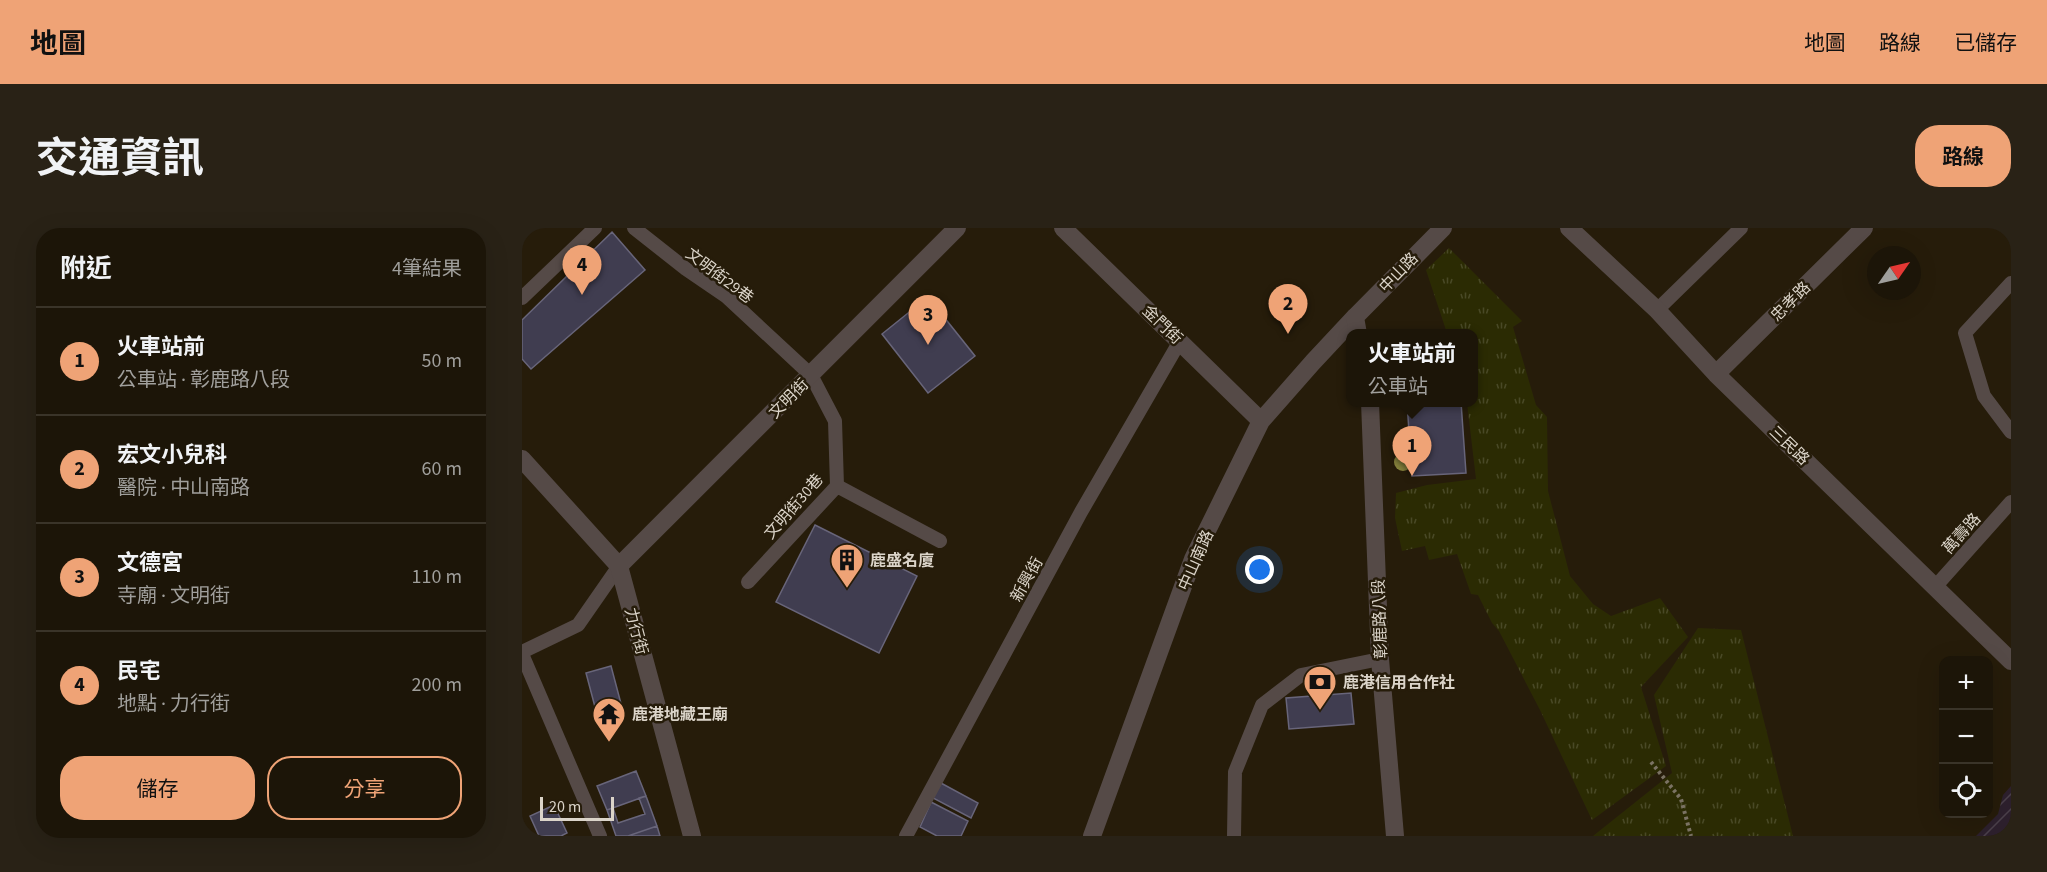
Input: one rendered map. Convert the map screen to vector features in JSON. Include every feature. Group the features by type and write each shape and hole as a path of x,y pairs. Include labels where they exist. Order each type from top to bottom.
{"street":[{"name":"文明街","path":"619,566 957,228"},
{"name":"金門街","path":"1063,228 1261,420"},
{"name":"中山路","path":"1357,325 1443,228"},
{"name":"三民路","path":"1569,228 1657,310 1716,374 2011,661"},
{"name":"忠孝路","path":"1716,374 1864,228"},
{"name":"中山南路","path":"1092,836 1193,559 1261,420 1313,362 1346,334"},
{"name":"彰鹿路八段","path":"1370,407 1380,659 1395,836"},
{"name":"力行街","path":"522,459 619,566 692,836"}],"lane":[{"path":"522,298 595,228"},
{"name":"文明街29巷","path":"634,228 686,269 727,297 811,375"},
{"path":"1657,310 1741,228"},
{"path":"2011,283 1965,333 1984,396 2011,432"},
{"name":"新興街","path":"906,836 1082,512 1180,341"},
{"name":"文明街30巷","path":"748,582 837,486 835,421 811,375"},
{"path":"837,486 940,542"},
{"name":"萬壽路","path":"1935,586 2011,502"},
{"path":"600,836 522,653 578,625 619,566"},
{"path":"1234,836 1236,772 1262,705 1301,675 1380,659"}],"path":[{"path":"1651,762 1681,799 1691,836"}],"shaded area":[{"path":"2011,786 2011,836 1976,836 1998,814 2003,795"}],"green space":[{"path":"1449,248 1522,321 1513,327 1536,405 1547,417 1548,491 1570,576 1593,604 1611,616 1660,598 1688,637 1641,687 1666,766 1592,820 1540,710 1499,631 1492,623 1478,595 1471,594 1457,554 1429,560 1425,546 1402,551 1395,518 1396,493 1427,485 1476,479 1467,407 1478,407 1478,329 1446,329 1426,270"},
{"path":"1698,628 1741,630 1793,836 1593,836 1672,773 1654,695"}],"building":[{"path":"612,232 645,270 531,369 522,359 522,320"},
{"path":"928,297 975,356 928,393 882,334"},
{"path":"1407,407 1461,407 1466,473 1412,476"},
{"name":"鹿盛名廈","path":"815,525 917,576 879,653 776,602"},
{"path":"611,666 624,715 599,722 586,673"},
{"name":"鹿港信用合作社","path":"1351,693 1354,724 1289,729 1286,698"},
{"path":"636,771 646,796 607,810 597,786"},
{"path":"939,782 978,803 971,818 933,798"},
{"path":"646,796 657,826 628,836 616,836 607,810 613,808 618,823 645,814 639,798"},
{"path":"931,802 968,821 961,836 937,836 920,827"},
{"path":"554,805 567,833 561,836 539,836 530,816"},
{"path":"657,826 660,836 628,836"}],"place":[{"name":"民宅","path":"582,295"},
{"name":"宏文小兒科","path":"1288,334"},
{"name":"文德宮","path":"928,345"},
{"name":"火車站前","path":"1412,476"},
{"name":"鹿盛名廈","path":"847,589"},
{"name":"鹿港信用合作社","path":"1320,711"},
{"name":"鹿港地藏王廟","path":"609,743"}]}
